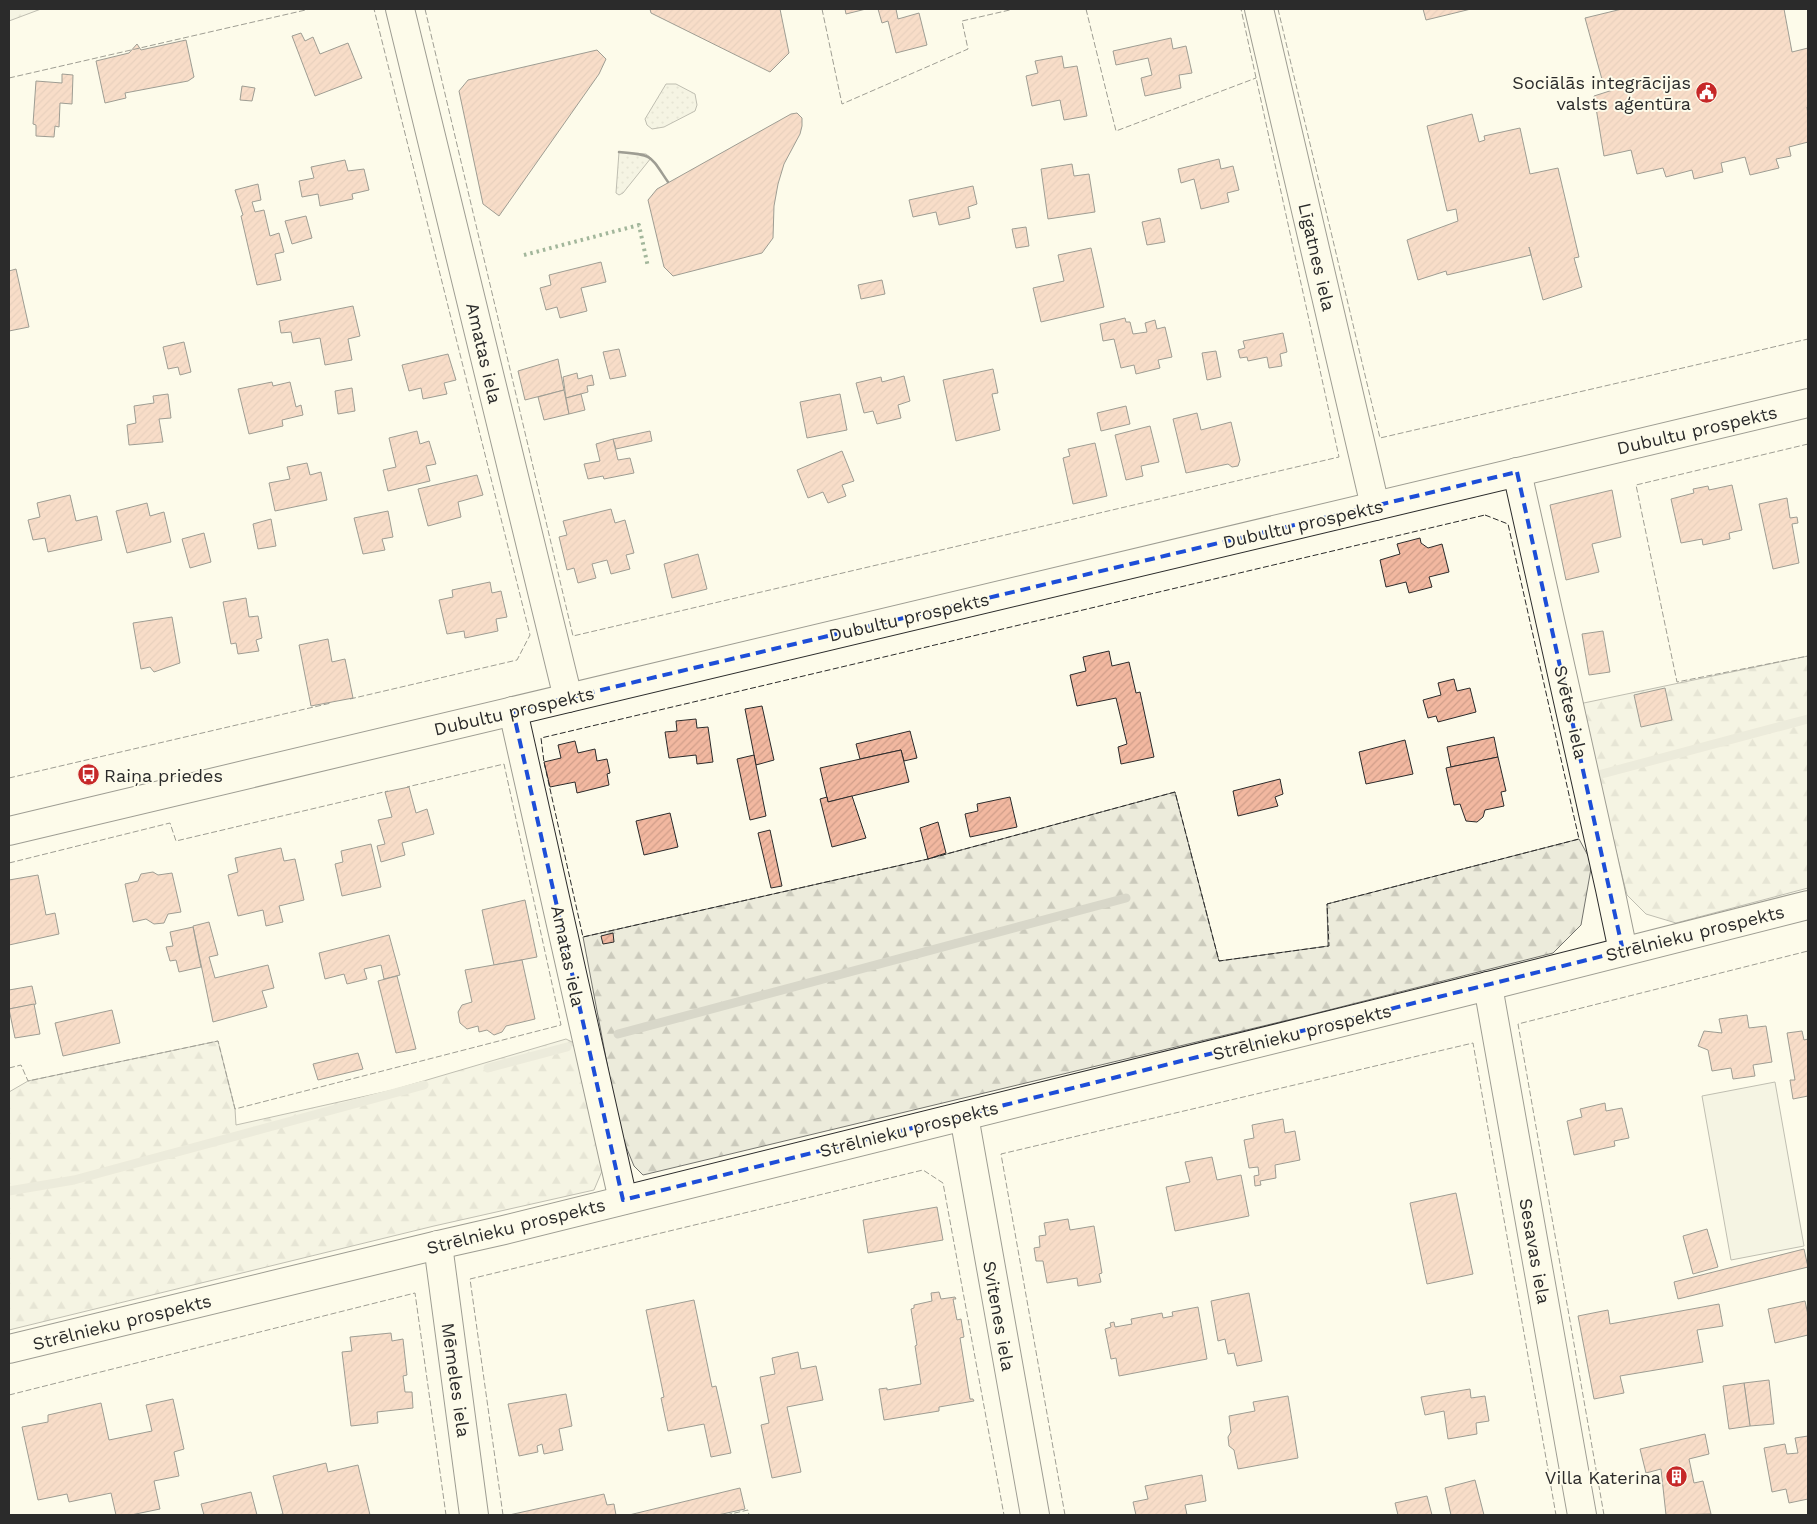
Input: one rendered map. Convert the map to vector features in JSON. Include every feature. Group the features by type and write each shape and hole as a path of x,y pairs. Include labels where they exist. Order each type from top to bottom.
{"main road":[{"name":"Amatas iela","path":"400,9 568,698"},
{"name":"Līgatnes iela","path":"1259,9 1375,506"},
{"name":"Dubultu prospekts","path":"9,831 1808,403"},
{"name":"Svētes iela","path":"1517,472 1623,951"},
{"name":"Amatas iela","path":"514,711 623,1200"},
{"name":"Strēlnieku prospekts","path":"9,1349 504,1230 1808,905"},
{"name":"Sesavas iela","path":"1488,986 1582,1515"},
{"name":"Svitenes iela","path":"964,1116 1034,1515"},
{"name":"Mēmeles iela","path":"438,1245 474,1515"}],"highlighted area":[{"path":"1517,472 1623,951 623,1200 513,711"}],"green space":[{"path":"9,9 41,9 9,21"},
{"path":"666,84 676,84 695,94 697,105 695,111 664,127 652,129 647,125 645,119"},
{"path":"619,152 646,154 651,158 623,193 619,195 616,193"},
{"path":"1808,656 1808,888 1676,923 1646,914 1627,895 1579,704"},
{"path":"1175,792 1219,961 1328,946 1327,904 1579,839 1592,863 1581,925 1553,953 1313,1014 643,1175 634,1166 620,1132 583,937 928,859"},
{"path":"566,1039 576,1044 602,1171 594,1190 434,1226 9,1330 9,1092 28,1081 218,1041 235,1109 236,1125 393,1090"},
{"path":"1775,1082 1804,1246 1731,1260 1702,1096"}],"building":[{"path":"650,9 780,9 789,53 770,72 651,13"},
{"path":"845,9 866,9 846,14"},
{"path":"878,9 896,9 898,19 919,13 927,45 896,53 888,21 882,23"},
{"path":"1423,9 1471,9 1426,20"},
{"name":"Sociālās integrācijas valsts aģentūra","path":"1622,9 1784,9 1792,52 1808,48 1808,142 1789,147 1791,156 1776,159 1779,168 1750,175 1745,157 1721,163 1723,172 1694,179 1692,170 1666,177 1663,168 1637,174 1631,150 1604,156 1594,96 1619,88 1617,80 1603,83 1585,18"},
{"path":"301,33 305,41 313,37 320,54 348,43 362,78 315,96 292,36"},
{"path":"1171,38 1173,49 1186,46 1192,73 1179,75 1181,88 1145,96 1141,78 1152,75 1148,58 1116,65 1113,51"},
{"path":"186,40 194,77 188,81 125,93 126,98 105,103 96,61 129,53 137,44 141,50"},
{"path":"597,50 606,59 599,74 499,216 483,204 459,91 468,80"},
{"path":"1062,56 1064,68 1077,66 1087,116 1064,120 1060,100 1032,106 1026,76 1038,73 1035,61"},
{"path":"62,74 73,75 72,104 60,103 59,127 55,126 54,137 36,136 36,125 33,124 36,81 62,83"},
{"path":"242,86 255,88 252,101 240,100"},
{"path":"797,113 802,118 800,134 784,164 774,206 773,238 762,253 673,276 664,267 648,200 657,189 791,114"},
{"path":"1472,114 1479,142 1485,140 1484,136 1520,128 1530,174 1558,168 1579,257 1574,258 1582,287 1543,300 1529,247 1531,255 1447,275 1446,271 1418,280 1407,240 1458,221 1456,209 1447,211 1427,126"},
{"path":"1219,159 1221,169 1233,166 1239,190 1227,193 1229,202 1201,209 1194,179 1181,183 1178,169"},
{"path":"345,160 348,171 364,169 369,190 352,194 353,199 320,206 318,194 302,197 299,181 314,178 311,167"},
{"path":"1072,164 1074,176 1089,174 1095,212 1048,219 1041,169"},
{"path":"258,184 261,200 252,202 255,212 264,210 270,236 279,233 284,252 275,254 281,280 257,285 241,216 243,215 235,190"},
{"path":"973,186 977,204 968,207 970,218 939,225 936,212 913,217 909,200"},
{"path":"306,216 312,238 292,244 285,221"},
{"path":"1160,218 1165,242 1147,245 1142,222"},
{"path":"1026,227 1029,246 1016,248 1012,229"},
{"path":"1091,248 1104,307 1041,322 1033,288 1064,281 1058,255"},
{"path":"601,262 606,282 581,288 587,311 560,318 557,307 546,310 540,288 551,285 549,275"},
{"path":"16,269 29,327 9,331 9,271"},
{"path":"882,280 885,294 861,299 858,285"},
{"path":"353,306 360,336 348,339 352,360 325,365 320,338 293,343 291,332 281,333 279,321"},
{"path":"1125,318 1126,322 1130,322 1133,334 1147,332 1145,323 1155,320 1157,329 1165,327 1172,357 1158,360 1160,368 1136,374 1134,365 1121,368 1114,339 1103,341 1100,324"},
{"path":"1283,333 1287,352 1280,354 1282,366 1269,368 1267,357 1248,361 1247,357 1240,358 1238,350 1245,348 1243,341"},
{"path":"184,342 191,372 180,375 178,367 168,369 163,347"},
{"path":"619,349 626,376 610,379 603,352"},
{"path":"1216,351 1221,377 1207,380 1202,353"},
{"path":"448,354 456,380 444,383 447,394 423,399 421,388 409,391 402,365"},
{"path":"558,359 564,390 525,400 518,371"},
{"path":"993,369 998,393 992,394 1000,430 956,441 943,380"},
{"path":"577,373 578,379 592,375 594,385 587,386 588,392 566,398 563,377"},
{"path":"904,376 910,401 898,405 901,418 877,424 873,411 864,413 856,383 881,377 882,382"},
{"path":"272,382 273,386 290,382 296,407 301,405 303,415 282,420 283,426 249,434 238,389"},
{"path":"352,388 355,411 338,414 335,391"},
{"path":"564,390 569,414 544,420 538,397"},
{"path":"168,394 171,418 159,419 163,442 129,445 127,425 136,423 134,406 154,403 153,396"},
{"path":"581,394 585,410 569,414 566,398"},
{"path":"840,394 847,430 807,438 800,402"},
{"path":"1126,406 1130,424 1101,431 1097,413"},
{"path":"1197,413 1201,430 1231,422 1240,460 1238,466 1232,467 1228,464 1186,473 1173,419"},
{"path":"1150,426 1159,462 1141,466 1143,476 1126,480 1115,435"},
{"path":"417,431 420,444 429,441 436,464 426,466 430,481 388,491 383,470 396,467 389,438"},
{"path":"650,431 652,441 616,449 613,439"},
{"path":"613,439 618,460 630,458 634,473 604,479 603,476 588,479 584,464 600,461 596,444"},
{"path":"1095,443 1107,496 1073,504 1063,458 1070,456 1068,449"},
{"path":"842,451 854,481 842,485 846,496 828,503 823,492 808,498 797,470"},
{"path":"307,463 310,475 321,472 327,500 275,511 269,483 290,479 287,467"},
{"path":"477,475 483,495 458,502 461,517 428,526 418,489"},
{"path":"1732,485 1742,530 1729,533 1730,539 1703,545 1702,539 1681,543 1671,499 1694,493 1693,489 1708,486 1709,490"},
{"path":"1612,490 1621,537 1592,544 1599,572 1566,580 1550,505"},
{"path":"70,495 76,521 97,516 102,540 48,552 45,538 33,540 28,520 40,517 37,503"},
{"path":"1787,498 1790,518 1797,517 1798,523 1792,524 1799,563 1773,569 1759,504"},
{"path":"147,503 150,516 164,512 171,542 127,553 116,511"},
{"path":"611,509 615,523 625,520 634,553 626,555 630,569 611,574 607,560 592,564 596,578 578,583 574,568 567,570 559,537 567,535 563,521"},
{"path":"388,511 393,537 382,539 385,550 363,554 354,518"},
{"path":"271,519 276,546 258,549 253,524"},
{"path":"204,533 211,562 190,568 182,539"},
{"path":"1420,538 1421,543 1428,548 1442,544 1449,572 1429,577 1432,587 1409,593 1406,582 1386,587 1380,560 1400,554 1397,544"},
{"path":"698,554 707,589 672,598 664,564"},
{"path":"490,582 492,593 501,591 507,617 496,619 498,631 465,638 464,631 447,634 439,600 453,597 452,590"},
{"path":"246,598 249,617 258,616 262,638 256,640 259,651 238,654 236,643 231,644 223,602"},
{"path":"172,617 180,663 154,672 150,667 141,669 133,623"},
{"path":"1603,631 1610,672 1589,675 1582,634"},
{"path":"328,639 332,662 345,659 353,698 311,706 299,645"},
{"path":"1109,651 1112,666 1129,662 1136,693 1140,692 1154,757 1121,764 1118,747 1127,744 1116,698 1077,706 1070,675 1086,671 1083,657"},
{"path":"1454,679 1457,691 1470,688 1476,712 1438,722 1436,716 1428,718 1423,700 1441,695 1438,683"},
{"path":"1665,688 1672,720 1641,727 1634,695"},
{"path":"762,706 774,760 756,765 745,709"},
{"path":"696,719 697,728 708,727 713,762 697,764 696,755 669,758 665,732 677,731 676,721"},
{"path":"910,731 917,758 904,761 901,750 860,759 856,744"},
{"path":"1494,737 1498,757 1451,767 1447,747"},
{"path":"1405,740 1413,774 1366,784 1359,752"},
{"path":"575,741 578,753 595,749 597,761 607,759 610,773 607,774 609,785 577,793 575,782 550,787 544,762 561,758 558,745"},
{"path":"901,750 909,782 828,802 820,768"},
{"path":"754,755 766,816 750,820 737,759"},
{"path":"1498,757 1506,791 1501,792 1504,806 1485,810 1483,817 1477,822 1466,821 1460,804 1454,805 1446,768"},
{"path":"1280,779 1283,794 1275,797 1278,806 1238,816 1233,791"},
{"path":"409,787 416,813 427,809 434,834 402,843 405,855 381,862 377,846 385,844 378,820 392,817 385,792"},
{"path":"852,796 866,838 832,847 820,799 827,797 828,802"},
{"path":"1010,797 1017,827 970,837 965,814 978,811 977,804"},
{"path":"670,813 678,847 644,855 636,821"},
{"path":"938,822 946,853 928,859 920,828"},
{"path":"770,830 782,886 771,888 758,833"},
{"path":"371,844 381,887 342,896 335,864 343,862 341,851"},
{"path":"281,848 284,861 295,859 304,900 279,906 283,922 266,926 263,910 238,916 228,875 238,872 235,858"},
{"path":"153,872 158,875 172,873 181,912 168,914 164,923 154,924 146,919 133,922 125,884 138,881 141,874"},
{"path":"38,875 46,915 55,913 59,934 9,945 9,880"},
{"path":"525,900 537,957 494,965 482,910"},
{"path":"209,922 218,955 209,957 215,978 268,965 274,988 262,991 267,1007 213,1022 193,926"},
{"path":"193,927 201,967 179,972 176,960 170,961 166,947 173,946 170,932"},
{"path":"613,933 614,942 603,944 601,936"},
{"path":"389,935 400,975 384,979 381,965 364,969 367,979 347,984 344,974 325,979 319,953"},
{"path":"522,960 535,1019 506,1026 502,1032 494,1035 487,1030 479,1032 478,1026 467,1029 460,1023 458,1012 462,1005 472,1002 465,970"},
{"path":"397,976 416,1049 396,1053 378,981"},
{"path":"32,986 36,1004 9,1009 9,990"},
{"path":"34,1004 40,1034 15,1038 9,1009"},
{"path":"112,1010 120,1043 63,1056 55,1023"},
{"path":"1747,1015 1749,1028 1766,1026 1772,1062 1753,1065 1755,1076 1733,1079 1731,1068 1712,1071 1708,1050 1698,1046 1704,1031 1722,1033 1719,1019"},
{"path":"1802,1031 1804,1040 1808,1039 1808,1096 1793,1099 1790,1080 1795,1080 1787,1033"},
{"path":"358,1053 363,1069 318,1080 313,1064"},
{"path":"1605,1103 1606,1111 1622,1108 1629,1138 1614,1141 1615,1146 1574,1155 1567,1121 1582,1117 1580,1109"},
{"path":"1283,1119 1285,1133 1295,1131 1300,1160 1275,1165 1276,1178 1260,1181 1261,1185 1255,1186 1254,1176 1259,1175 1258,1167 1249,1168 1244,1140 1254,1138 1252,1125"},
{"path":"1212,1157 1217,1180 1241,1175 1249,1216 1175,1231 1166,1187 1190,1182 1185,1162"},
{"path":"1456,1193 1473,1274 1427,1284 1410,1203"},
{"path":"937,1207 943,1240 868,1253 863,1220"},
{"path":"1068,1219 1070,1230 1094,1226 1102,1273 1099,1274 1101,1282 1078,1286 1077,1278 1047,1283 1043,1261 1036,1261 1034,1248 1040,1247 1039,1236 1046,1235 1044,1223"},
{"path":"1707,1229 1718,1267 1693,1274 1683,1236"},
{"path":"1804,1249 1808,1267 1678,1299 1674,1282"},
{"path":"939,1292 941,1299 955,1297 956,1299 953,1299 957,1320 961,1319 964,1337 960,1338 970,1399 974,1401 939,1407 939,1411 884,1420 879,1389 887,1388 887,1390 921,1384 911,1309 914,1308 914,1305 932,1301 931,1293"},
{"path":"1249,1293 1262,1361 1237,1366 1234,1353 1228,1354 1225,1339 1218,1341 1211,1301"},
{"path":"694,1300 712,1387 716,1386 731,1453 711,1457 704,1424 668,1431 661,1398 664,1397 646,1310"},
{"path":"1805,1301 1808,1315 1808,1335 1775,1343 1768,1309"},
{"path":"1719,1304 1723,1326 1697,1330 1703,1362 1620,1376 1624,1393 1594,1399 1578,1316 1608,1310 1610,1324"},
{"path":"1198,1307 1207,1359 1119,1376 1116,1358 1111,1359 1105,1329 1111,1327 1110,1323 1114,1322 1115,1327 1132,1324 1131,1319 1162,1313 1163,1318 1173,1316 1172,1312"},
{"path":"391,1333 392,1341 403,1339 407,1375 403,1376 405,1392 412,1392 413,1408 377,1412 378,1423 351,1426 342,1352 352,1351 350,1337"},
{"path":"798,1352 801,1369 816,1366 823,1400 787,1407 801,1472 772,1478 761,1425 769,1423 760,1377 775,1374 772,1358"},
{"path":"1769,1380 1774,1424 1750,1426 1744,1383"},
{"path":"1744,1383 1750,1426 1729,1429 1723,1386"},
{"path":"1470,1389 1471,1398 1485,1396 1489,1421 1476,1423 1477,1434 1448,1439 1444,1411 1425,1415 1421,1397"},
{"path":"566,1394 572,1426 559,1429 563,1450 544,1454 542,1444 537,1446 538,1452 519,1456 508,1404"},
{"path":"1288,1396 1298,1458 1238,1469 1234,1450 1229,1446 1228,1437 1231,1432 1229,1416 1255,1411 1253,1402"},
{"path":"173,1399 184,1449 174,1452 179,1476 154,1481 160,1509 131,1515 116,1515 111,1493 69,1502 67,1494 38,1500 22,1427 48,1422 48,1415 101,1403 109,1440 152,1431 146,1405"},
{"name":"Villa Katerina","path":"1705,1434 1709,1454 1689,1459 1694,1483 1703,1481 1711,1514 1666,1515 1661,1469 1646,1473 1640,1449"},
{"path":"1808,1436 1808,1499 1789,1503 1786,1489 1772,1492 1764,1448 1785,1444 1787,1454 1798,1453 1795,1438"},
{"path":"326,1463 328,1472 358,1465 370,1515 276,1515 283,1514 273,1476"},
{"path":"1202,1475 1206,1501 1185,1505 1187,1515 1136,1515 1133,1502 1148,1499 1145,1486"},
{"path":"1475,1480 1484,1515 1451,1515 1445,1488"},
{"path":"740,1488 745,1509 718,1515 629,1515"},
{"path":"251,1492 257,1515 204,1515 201,1504"},
{"path":"604,1494 607,1505 614,1504 616,1515 509,1515"},
{"path":"1427,1496 1432,1515 1398,1515 1395,1503"}],"waterway":[{"path":"1598,775 1808,719"},
{"path":"618,1034 1126,898"},
{"path":"488,1068 567,1047"},
{"path":"9,1191 74,1180 424,1085"}],"hedge":[{"path":"524,255 639,225 648,267"}],"fence":[{"path":"9,78 310,9"},
{"path":"350,699 517,660 530,635 374,9"},
{"path":"425,9 573,636 1339,457 1241,9"},
{"path":"822,9 842,104 968,49 962,21 1014,9"},
{"path":"1086,9 1116,131 1256,78"},
{"path":"1278,9 1380,438 1808,339"},
{"path":"1808,444 1636,485 1677,682 1808,656"},
{"path":"1485,515 1508,524 1579,839 1327,904 1329,946 1219,961 1175,792 928,859 583,937 544,762 541,738 1485,515"},
{"path":"9,778 331,703"},
{"path":"9,1068 21,1065 28,1081 218,1041 235,1109 561,1025 504,764 407,787"},
{"path":"9,863 170,823 176,841 388,791"},
{"path":"1604,1515 1518,1024 1808,951"},
{"path":"1065,1515 1001,1154 1473,1043 1556,1515"},
{"path":"503,1515 470,1279 923,1170 943,1183 1004,1515"},
{"path":"9,1395 415,1293 446,1515"},
{"path":"726,1515 748,1510 749,1515"}],"wall":[{"path":"619,152 644,155 649,158 668,182"}],"place":[{"name":"Sociālās integrācijas valsts aģentūra","path":"1707,92"},
{"name":"Raiņa priedes","path":"88,775"},
{"name":"Villa Katerina","path":"1677,1477"}]}
